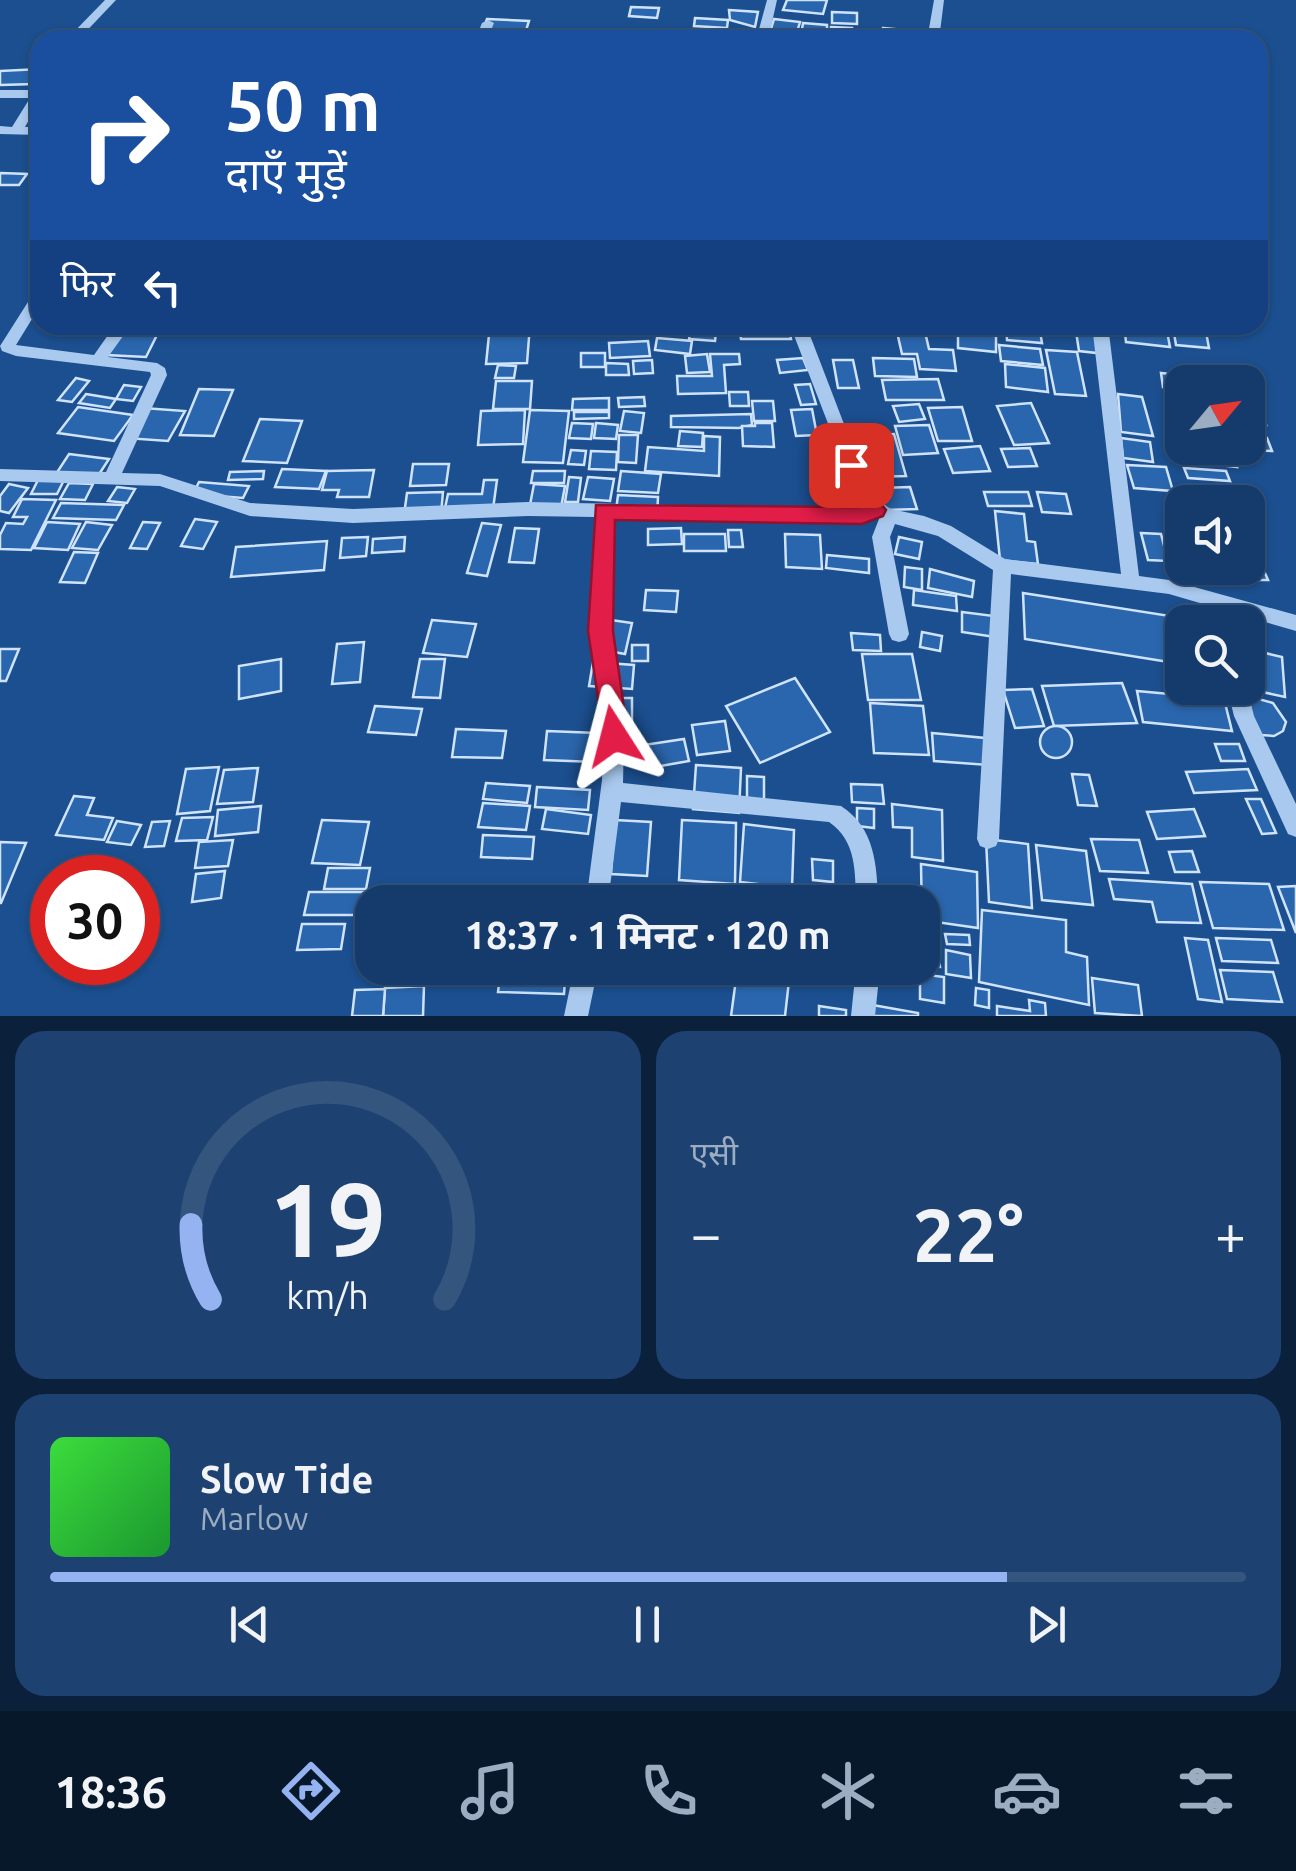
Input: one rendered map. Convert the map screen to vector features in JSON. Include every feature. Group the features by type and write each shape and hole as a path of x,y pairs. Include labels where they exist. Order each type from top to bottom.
{"street":[{"path":"82,30 111,0"},
{"path":"764,30 772,0"},
{"path":"934,30 939,0"},
{"path":"485,30 488,23"},
{"path":"0,94 30,93"},
{"path":"16,130 30,107"},
{"path":"0,130 30,131"},
{"path":"30,310 7,347 16,352 150,364 159,375 110,479"},
{"path":"99,359 116,335"},
{"path":"802,335 864,500 882,514"},
{"path":"1101,335 1131,582"},
{"path":"0,475 160,480 191,487 222,502 288,513 353,516 528,509 882,514 946,530 983,558 1002,566 1169,587 1296,622"},
{"path":"599,885 612,792 614,736 600,631 604,511"},
{"path":"882,514 881,537 899,634"},
{"path":"988,840 1002,566"},
{"path":"1218,600 1219,605"},
{"path":"1242,705 1251,733 1296,827"},
{"path":"612,792 832,813 846,820 860,838 864,885"},
{"path":"576,1016 582,985"},
{"path":"863,1016 866,985"}],"building":[{"path":"787,0 827,0 823,14 783,10"},
{"path":"631,7 659,8 657,18 629,16"},
{"path":"729,10 758,12 755,27 730,20"},
{"path":"832,12 857,13 857,24 832,23"},
{"path":"695,18 728,20 727,28 694,26"},
{"path":"487,19 529,21 526,30 483,30"},
{"path":"774,19 800,22 798,30 771,29"},
{"path":"803,23 827,25 827,30 802,30"},
{"path":"30,70 30,84 0,85 0,71"},
{"path":"0,174 27,174 19,185 0,185"},
{"path":"117,335 157,335 146,357 106,355"},
{"path":"489,335 529,335 527,363 486,364"},
{"path":"690,335 716,335 715,341 689,339"},
{"path":"740,335 790,335 791,339 741,339"},
{"path":"898,335 926,335 929,349 953,350 956,371 920,369 917,354 902,354"},
{"path":"958,335 996,335 996,352 958,348"},
{"path":"1007,335 1041,335 1042,343 1007,340"},
{"path":"1077,335 1103,335 1106,354 1079,351"},
{"path":"1125,335 1168,335 1170,347 1126,342"},
{"path":"1174,335 1207,335 1209,348 1176,345"},
{"path":"657,338 692,341 690,354 655,350"},
{"path":"648,341 650,356 610,358 609,343"},
{"path":"999,345 1040,349 1043,365 1001,361"},
{"path":"1046,350 1077,352 1086,396 1055,394"},
{"path":"581,353 605,353 605,367 581,367"},
{"path":"707,354 710,372 687,373 685,356"},
{"path":"710,354 739,354 740,364 724,365 726,393 678,394 677,376 712,376"},
{"path":"803,358 808,370 780,373 777,360"},
{"path":"873,358 914,359 917,377 875,376"},
{"path":"652,360 653,373 634,374 633,361"},
{"path":"833,360 853,360 859,388 838,388"},
{"path":"606,363 628,364 629,375 606,375"},
{"path":"1005,364 1045,368 1048,392 1006,387"},
{"path":"498,365 516,366 514,378 495,378"},
{"path":"76,378 89,381 72,402 58,400"},
{"path":"938,379 944,400 886,400 882,380"},
{"path":"496,381 532,381 530,409 493,409"},
{"path":"810,384 816,404 801,405 795,385"},
{"path":"124,385 141,387 133,401 116,399"},
{"path":"199,389 233,390 214,436 180,435"},
{"path":"729,392 748,392 749,406 730,406"},
{"path":"86,394 116,399 110,408 79,403"},
{"path":"1118,394 1142,397 1153,436 1121,432"},
{"path":"644,397 645,406 619,407 618,398"},
{"path":"609,398 609,410 572,410 573,399"},
{"path":"752,401 773,401 775,421 754,421"},
{"path":"1031,403 1049,443 1014,445 997,406"},
{"path":"919,404 925,419 899,422 893,406"},
{"path":"78,407 133,415 114,441 58,433"},
{"path":"962,407 972,441 938,441 928,408"},
{"path":"143,408 185,411 168,441 125,438"},
{"path":"812,409 817,435 796,436 791,410"},
{"path":"525,410 523,444 478,445 481,411"},
{"path":"530,410 569,411 563,463 523,462"},
{"path":"624,411 644,413 641,433 620,431"},
{"path":"574,412 609,412 609,418 574,419"},
{"path":"751,414 752,425 739,428 671,427 671,416"},
{"path":"260,419 302,421 287,463 243,461"},
{"path":"572,423 593,424 591,439 569,438"},
{"path":"596,423 618,425 616,439 594,438"},
{"path":"772,423 774,447 743,446 742,426"},
{"path":"929,425 938,453 903,455 895,426"},
{"path":"680,431 703,433 702,447 678,446"},
{"path":"894,434 906,476 872,477 860,436"},
{"path":"619,435 638,435 636,463 618,462"},
{"path":"704,436 720,437 719,476 645,471 648,447 704,451"},
{"path":"1121,438 1150,442 1153,462 1123,458"},
{"path":"980,446 990,471 953,473 944,449"},
{"path":"1030,448 1037,466 1008,467 1001,449"},
{"path":"571,450 586,451 584,465 568,464"},
{"path":"591,451 617,452 616,470 589,469"},
{"path":"69,454 109,459 94,482 54,477"},
{"path":"413,464 449,464 446,485 410,486"},
{"path":"1127,465 1166,467 1171,485 1165,485 1165,490 1134,488"},
{"path":"1184,468 1226,471 1230,481 1188,478"},
{"path":"282,469 326,471 319,489 275,487"},
{"path":"374,470 369,497 337,497 339,490 322,490 327,471"},
{"path":"264,471 263,479 228,480 230,472"},
{"path":"533,471 565,471 564,483 531,483"},
{"path":"621,471 661,474 658,493 618,491"},
{"path":"569,477 581,478 578,502 565,502"},
{"path":"588,477 614,479 610,501 583,499"},
{"path":"38,480 64,480 57,494 31,494"},
{"path":"484,480 497,480 493,509 445,508 448,494 482,494"},
{"path":"199,482 249,486 243,498 193,494"},
{"path":"69,483 93,484 85,500 60,499"},
{"path":"9,484 28,488 9,513 0,511 0,496"},
{"path":"534,484 565,486 560,513 529,510"},
{"path":"117,487 135,489 127,503 108,501"},
{"path":"910,487 917,509 885,510 880,488"},
{"path":"443,492 441,514 404,515 407,493"},
{"path":"984,492 1028,492 1032,506 988,506"},
{"path":"1037,492 1066,494 1071,514 1042,512"},
{"path":"618,495 658,497 657,520 615,518"},
{"path":"22,499 56,500 31,550 0,549 0,535 6,523 23,524 27,517 13,517"},
{"path":"61,503 124,505 116,520 53,518"},
{"path":"995,511 1024,514 1027,541 1035,542 1038,564 1000,560"},
{"path":"195,519 217,522 203,549 181,546"},
{"path":"47,522 80,524 68,550 34,548"},
{"path":"86,522 112,525 98,550 72,548"},
{"path":"143,522 160,523 147,549 130,548"},
{"path":"482,523 501,525 487,576 467,573"},
{"path":"515,528 539,529 534,563 509,562"},
{"path":"681,528 682,544 648,545 648,529"},
{"path":"728,530 741,530 743,547 729,547"},
{"path":"1141,533 1161,534 1165,561 1148,560"},
{"path":"684,534 725,534 726,551 684,551"},
{"path":"785,534 820,535 822,569 786,567"},
{"path":"368,537 366,556 340,558 342,538"},
{"path":"405,537 404,551 372,553 373,539"},
{"path":"899,537 922,542 919,559 895,554"},
{"path":"327,541 324,570 231,577 236,547"},
{"path":"74,552 98,553 85,583 60,582"},
{"path":"827,555 869,559 869,573 826,568"},
{"path":"905,567 922,569 922,590 904,587"},
{"path":"930,569 974,581 972,597 928,588"},
{"path":"646,590 678,591 676,612 644,610"},
{"path":"914,590 956,596 957,611 913,605"},
{"path":"1023,593 1165,615 1165,661 1025,639"},
{"path":"962,612 994,616 995,637 962,632"},
{"path":"604,619 632,623 625,654 597,649"},
{"path":"432,620 476,624 467,657 423,653"},
{"path":"922,632 942,636 940,651 920,647"},
{"path":"851,633 880,635 881,651 853,650"},
{"path":"364,642 360,682 332,684 337,644"},
{"path":"632,645 648,645 648,661 632,661"},
{"path":"0,649 19,649 6,681 0,681"},
{"path":"1265,653 1282,657 1285,697 1265,693"},
{"path":"862,654 912,654 921,700 868,700"},
{"path":"281,659 281,691 239,699 239,666"},
{"path":"420,659 445,659 440,698 413,697"},
{"path":"593,662 634,665 632,689 589,686"},
{"path":"795,678 830,732 760,763 726,706"},
{"path":"1122,683 1137,723 1054,726 1042,686"},
{"path":"1032,689 1044,726 1015,728 1003,690"},
{"path":"1137,691 1165,694 1165,705 1226,705 1232,731 1143,722"},
{"path":"613,698 632,698 632,729 612,728"},
{"path":"1265,701 1273,703 1286,722 1283,731 1274,736 1261,735 1239,720 1245,705 1265,705"},
{"path":"870,703 923,706 929,755 874,753"},
{"path":"375,706 422,709 416,735 368,732"},
{"path":"725,721 730,751 697,755 692,725"},
{"path":"1056,726 1067,731 1072,742 1067,753 1056,758 1045,753 1040,742 1045,731"},
{"path":"456,729 506,731 502,758 452,757"},
{"path":"547,731 597,733 595,762 544,760"},
{"path":"932,733 985,738 988,765 934,761"},
{"path":"684,739 689,761 649,768 644,745"},
{"path":"1215,744 1239,744 1245,761 1221,761"},
{"path":"696,765 741,768 739,813 693,809"},
{"path":"219,767 210,811 177,814 186,769"},
{"path":"258,768 253,802 217,804 224,770"},
{"path":"1248,769 1257,790 1194,793 1186,772"},
{"path":"1072,774 1089,775 1097,806 1078,805"},
{"path":"747,776 764,777 764,810 747,809"},
{"path":"486,783 530,786 527,803 483,799"},
{"path":"851,784 882,785 884,804 852,802"},
{"path":"537,787 590,790 588,810 535,807"},
{"path":"74,796 94,798 87,815 113,818 104,840 56,835"},
{"path":"1246,799 1261,799 1276,833 1262,834"},
{"path":"483,803 530,806 526,830 478,827"},
{"path":"892,804 942,810 943,861 912,857 912,828 893,827"},
{"path":"261,806 258,832 215,836 218,810"},
{"path":"857,808 874,809 874,828 857,826"},
{"path":"546,809 591,815 588,834 542,829"},
{"path":"1194,809 1205,836 1157,839 1147,812"},
{"path":"213,817 207,840 176,841 182,818"},
{"path":"322,820 369,822 360,865 312,863"},
{"path":"615,820 651,822 647,876 611,874"},
{"path":"682,820 736,823 735,884 679,880"},
{"path":"117,821 141,825 131,845 107,842"},
{"path":"170,821 164,846 145,847 152,822"},
{"path":"744,824 794,830 792,885 740,882"},
{"path":"483,835 534,837 532,859 481,857"},
{"path":"986,839 1028,844 1032,908 989,902"},
{"path":"1091,839 1139,840 1148,873 1100,871"},
{"path":"233,840 228,866 195,868 199,842"},
{"path":"0,842 26,843 1,903 0,903"},
{"path":"1036,845 1086,851 1093,905 1042,900"},
{"path":"1192,851 1199,872 1175,872 1169,852"},
{"path":"812,859 833,861 833,882 813,880"},
{"path":"921,864 977,872 978,928 940,923 940,885 921,885"},
{"path":"328,868 370,868 367,885 324,889"},
{"path":"225,871 221,898 192,902 196,874"},
{"path":"1109,879 1192,884 1201,923 1157,922 1152,902 1114,899"},
{"path":"1200,882 1269,884 1284,930 1213,928"},
{"path":"1296,886 1296,933 1278,887"},
{"path":"309,892 355,892 355,915 304,915"},
{"path":"982,910 1066,920 1066,952 1087,957 1089,1005 979,982"},
{"path":"302,924 345,924 341,949 297,950"},
{"path":"945,934 969,935 970,945 947,944"},
{"path":"1185,938 1208,940 1222,1002 1198,999"},
{"path":"1216,938 1271,940 1278,963 1222,961"},
{"path":"946,950 970,955 971,978 946,974"},
{"path":"1220,970 1273,972 1282,1002 1227,999"},
{"path":"940,976 944,977 944,1003 920,999 920,985 940,985"},
{"path":"1092,978 1138,985 1142,1016 1095,1013"},
{"path":"499,985 565,985 564,994 498,992"},
{"path":"735,985 789,985 785,1016 731,1016"},
{"path":"424,986 423,1016 383,1016 385,988"},
{"path":"976,988 989,990 989,1008 975,1005"},
{"path":"385,989 383,1016 352,1016 355,990"},
{"path":"1029,1000 1045,1003 1046,1016 997,1016 997,1006 1030,1011"},
{"path":"867,1004 918,1013 918,1016 866,1016"},
{"path":"819,1006 846,1010 846,1016 819,1016"}],"route":[{"path":"614,736 600,631 604,511 862,515 875,510 864,500 851,465"}]}
